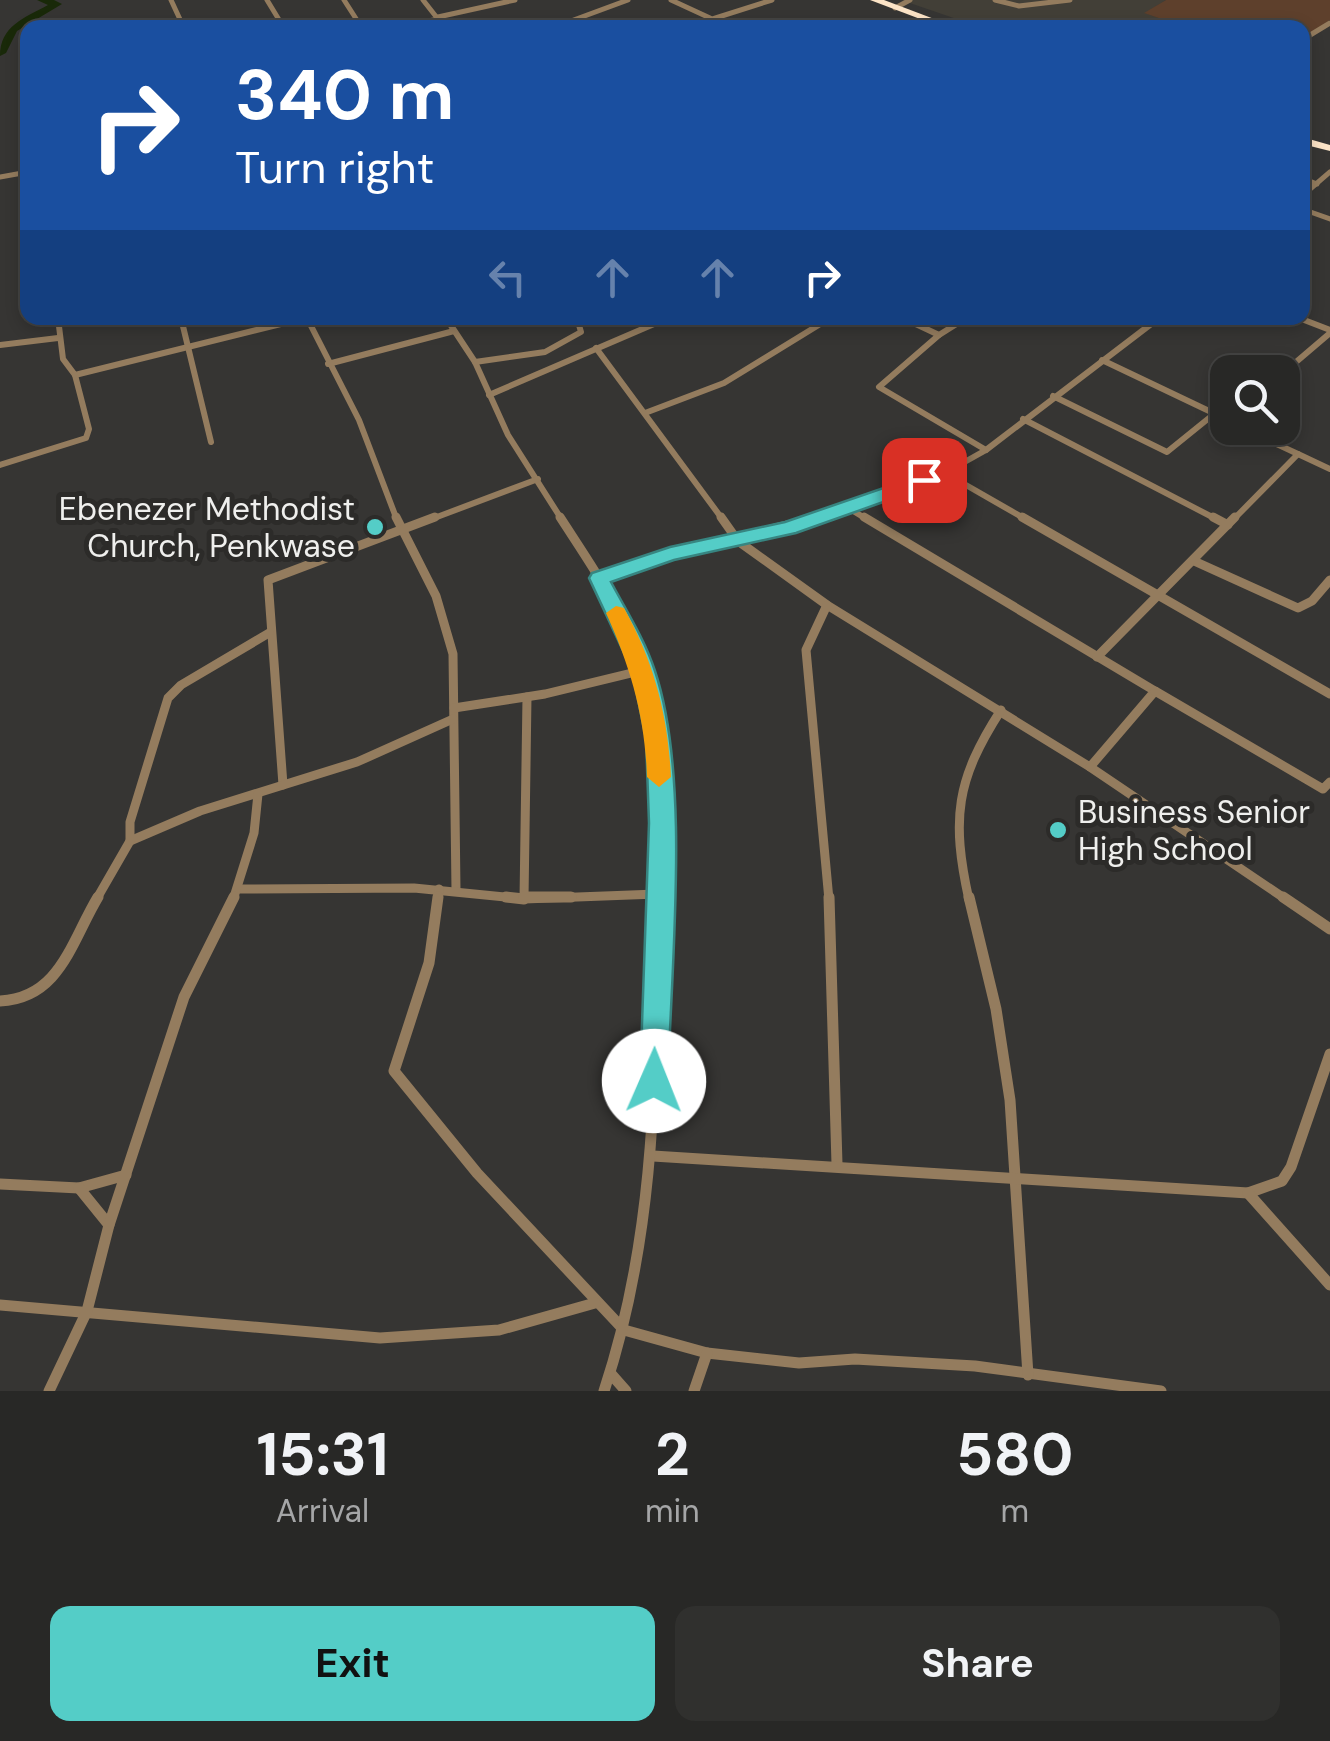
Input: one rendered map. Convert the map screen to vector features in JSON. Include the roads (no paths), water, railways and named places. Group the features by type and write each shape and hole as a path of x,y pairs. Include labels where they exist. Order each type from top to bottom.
{"highway":[{"path":"876,0 931,20"}],"street":[{"path":"423,0 438,18"},
{"path":"428,20 515,0"},
{"path":"574,20 628,0"},
{"path":"671,0 710,18"},
{"path":"705,20 768,0"},
{"path":"896,8 910,0"},
{"path":"994,0 1019,6 1070,0"},
{"path":"1310,190 1330,172"},
{"path":"1310,181 1318,184"},
{"path":"0,465 86,438 89,429 75,375 63,359 58,325"},
{"path":"182,325 212,442"},
{"path":"75,375 278,325"},
{"path":"309,325 359,420 387,500 436,596 453,654 456,890"},
{"path":"450,325 475,362 508,435 599,578 644,670 658,739 661,823 653,1156 624,1330 604,1391"},
{"path":"475,362 546,352 581,332 579,325"},
{"path":"489,395 651,325"},
{"path":"645,413 724,384 819,325"},
{"path":"918,325 939,335"},
{"path":"955,325 879,387 986,450"},
{"path":"599,578 670,554 738,542 945,474 986,450 1052,396 1150,325"},
{"path":"328,364 454,331"},
{"path":"1300,358 1330,332"},
{"path":"0,345 58,338"},
{"path":"596,348 738,542 827,604 1090,767 1330,928"},
{"path":"1102,360 1210,412"},
{"path":"1052,396 1167,452 1210,417"},
{"path":"1023,419 1228,525"},
{"path":"1279,445 1330,470"},
{"path":"1097,657 1298,454"},
{"path":"945,474 1330,694"},
{"path":"283,785 275,660 269,632 272,576 404,532 538,479"},
{"path":"850,508 1155,691 1328,788"},
{"path":"1194,561 1298,608 1312,601 1330,580"},
{"path":"827,604 806,650 829,894 838,1164"},
{"path":"0,1001 16,1002 41,993 59,975 130,840 130,822 168,698 181,685 269,632"},
{"path":"130,840 200,811 357,762 454,714 644,670"},
{"path":"1090,767 1155,691"},
{"path":"524,899 530,788 527,697"},
{"path":"1001,710 966,767 957,810 970,905 996,1008 1020,1180 1028,1375"},
{"path":"49,1391 86,1311 108,1225 184,997 238,889 254,833 258,794"},
{"path":"238,889 439,889 524,899 657,894"},
{"path":"439,889 428,963 394,1071 424,1112 595,1303 624,1330 707,1353 799,1363 856,1359 975,1366 1160,1391"},
{"path":"653,1156 838,1164 1248,1194 1282,1181 1291,1166 1330,1054"},
{"path":"0,1184 78,1188 126,1174"},
{"path":"78,1188 108,1225"},
{"path":"1248,1194 1330,1286"},
{"path":"0,1304 214,1328 380,1338 499,1330 595,1303"},
{"path":"694,1391 707,1353"},
{"path":"611,1374 626,1391"}],"waterway":[{"path":"29,20 57,4 42,0"},
{"path":"0,53 13,29 20,25"}],"place":[{"name":"Ebenezer Methodist Church, Penkwase","path":"375,527"},
{"name":"Business Senior High School","path":"1058,830"}]}
